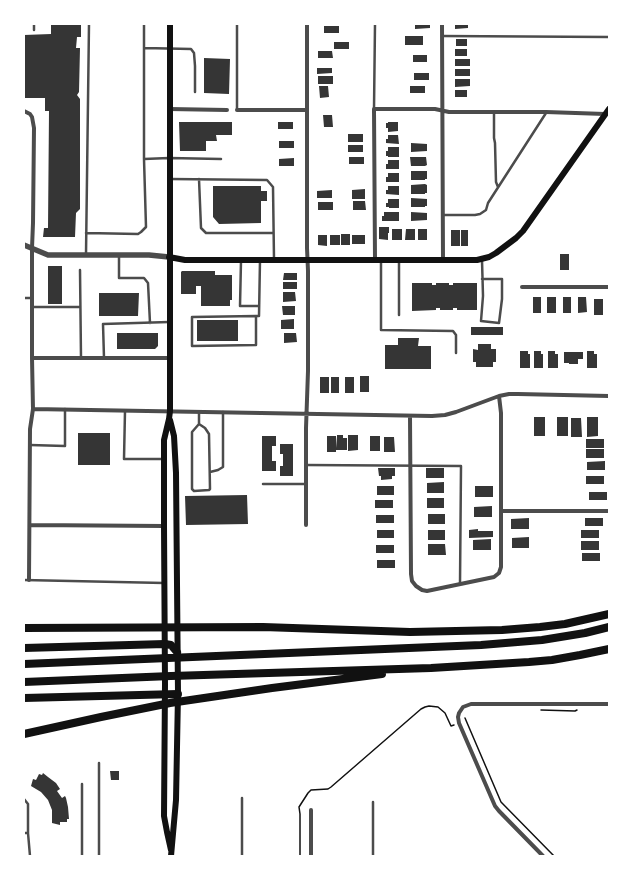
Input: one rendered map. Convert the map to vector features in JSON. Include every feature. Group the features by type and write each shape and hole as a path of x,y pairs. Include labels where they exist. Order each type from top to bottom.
{"highway":[{"path":"24,628 263,627 410,632 494,630 523,629 566,624 609,614"},
{"path":"24,664 481,645 542,640 609,628"},
{"path":"24,648 165,644 171,645 177,652"},
{"path":"24,682 431,668 544,660 609,649"},
{"path":"24,735 130,711 226,694 431,668"},
{"path":"24,698 178,694"}],"main road":[{"path":"170,24 170,411 164,440 164,816 171,853"},
{"path":"169,257 185,260 443,260 489,258 523,231 607,112"},
{"path":"169,419 174,436 176,473 178,694 176,800 171,853"}],"street":[{"path":"306,24 308,271 306,525"},
{"path":"442,24 443,260"},
{"path":"169,109 227,110"},
{"path":"378,260 374,109 435,109 449,112 607,112"},
{"path":"237,110 306,110"},
{"path":"24,111 32,117 34,128 32,248 33,409 30,429 29,580"},
{"path":"24,245 48,255 149,255 169,257"},
{"path":"522,287 609,287"},
{"path":"32,358 169,358"},
{"path":"33,409 432,416 445,415 499,396 509,394 609,396"},
{"path":"410,416 411,574 412,581 418,588 427,591 494,577 499,573 501,567 501,413 499,396"},
{"path":"501,511 609,512"},
{"path":"30,525 164,526"},
{"path":"543,856 495,806 459,723 458,717 466,705 471,704 609,704"},
{"path":"311,810 311,856"}],"lane":[{"path":"34,24 34,30"},
{"path":"86,255 89,24"},
{"path":"86,233 138,234 146,227 144,159 144,24"},
{"path":"237,24 237,110"},
{"path":"374,109 375,24"},
{"path":"442,36 609,36"},
{"path":"144,48 191,48 194,53 195,92"},
{"path":"494,112 496,182 498,187"},
{"path":"442,215 475,215 486,210 488,203 546,112"},
{"path":"144,159 221,159"},
{"path":"169,178 267,180 273,187 274,260"},
{"path":"199,179 201,228 206,233 273,233"},
{"path":"24,250 32,248"},
{"path":"119,255 119,278 144,278 148,283 150,323"},
{"path":"482,259 482,279 482,304 480,321 499,323 502,299 502,279 482,279"},
{"path":"241,260 240,306 259,306"},
{"path":"256,316 256,345 192,346 192,317 256,316 259,316 260,260"},
{"path":"378,260 381,330 453,331 456,335 456,353"},
{"path":"399,260 400,315"},
{"path":"80,270 81,358"},
{"path":"24,298 32,298"},
{"path":"32,307 80,307"},
{"path":"104,358 103,324 169,322"},
{"path":"30,445 65,446 65,409"},
{"path":"125,410 124,459 164,459"},
{"path":"199,412 199,424 192,432 192,489 194,491 210,489 210,434 199,424"},
{"path":"210,472 223,467 223,412"},
{"path":"306,465 461,466 460,584"},
{"path":"263,484 306,484"},
{"path":"24,500 30,500"},
{"path":"24,580 165,583"},
{"path":"99,763 99,856"},
{"path":"82,784 82,856"},
{"path":"242,798 242,856"},
{"path":"24,800 28,804 30,856"},
{"path":"373,802 373,856"}],"path":[{"path":"300,856 299,807 311,790 328,789 331,787 417,712 425,707 434,706 441,709 445,713 451,726"},
{"path":"537,710 575,711 582,709"},
{"path":"464,716 501,802 554,856"}],"building":[{"path":"51,24 81,24 81,37 77,37 76,48 80,48 79,92 77,95 80,99 80,209 76,213 75,237 43,237 44,228 48,228 49,111 45,111 45,98 24,98 24,35 51,34"},
{"path":"415,24 430,24 430,28 415,29"},
{"path":"455,24 468,24 468,28 455,29"},
{"path":"324,26 339,26 339,33 324,33"},
{"path":"405,36 423,36 423,45 405,45"},
{"path":"456,39 467,39 467,46 456,46"},
{"path":"334,42 349,42 349,49 334,49"},
{"path":"455,49 467,49 467,56 455,56"},
{"path":"318,51 332,51 333,58 318,58"},
{"path":"413,55 427,55 427,62 413,62"},
{"path":"204,58 230,59 229,94 204,93"},
{"path":"455,59 470,59 470,66 455,66"},
{"path":"317,68 332,68 332,73 317,74"},
{"path":"455,69 470,69 470,76 455,76"},
{"path":"414,73 429,73 429,80 414,80"},
{"path":"318,76 333,76 333,84 318,84"},
{"path":"455,79 470,79 470,86 455,87"},
{"path":"319,86 328,86 329,97 320,98"},
{"path":"410,86 425,86 425,93 410,93"},
{"path":"455,90 467,90 467,97 455,97"},
{"path":"323,115 332,115 333,127 324,127"},
{"path":"179,122 232,122 232,135 216,135 217,141 206,141 206,151 180,151"},
{"path":"278,122 293,122 293,129 278,129"},
{"path":"398,122 398,131 388,132 386,123"},
{"path":"348,134 363,134 363,142 348,142"},
{"path":"388,135 398,135 399,144 386,143"},
{"path":"279,141 294,141 294,148 279,148"},
{"path":"411,143 427,144 427,151 411,152"},
{"path":"348,145 363,145 363,152 348,152"},
{"path":"388,147 399,147 399,157 386,156"},
{"path":"349,157 364,157 364,164 349,164"},
{"path":"410,157 426,157 427,165 411,166"},
{"path":"294,158 294,166 279,166 279,159"},
{"path":"388,160 399,160 399,169 386,169"},
{"path":"411,171 427,171 427,179 411,180"},
{"path":"388,173 399,173 399,182 386,182"},
{"path":"411,185 427,185 427,193 411,194"},
{"path":"213,186 261,186 261,191 267,191 267,201 261,201 261,223 219,224 213,217"},
{"path":"388,186 399,186 399,195 386,194"},
{"path":"365,189 365,199 352,199 352,190"},
{"path":"332,190 332,198 317,198 317,191"},
{"path":"411,198 427,199 427,206 411,207"},
{"path":"388,199 399,199 399,208 386,207"},
{"path":"353,201 365,201 366,210 353,210"},
{"path":"318,202 333,202 333,210 318,210"},
{"path":"384,212 399,212 399,221 382,221"},
{"path":"411,212 427,213 427,220 411,221"},
{"path":"379,227 389,227 388,240 379,239"},
{"path":"392,229 402,229 402,240 392,240"},
{"path":"406,229 415,229 415,240 405,240"},
{"path":"418,229 427,229 427,240 418,240"},
{"path":"451,230 460,230 460,246 451,246"},
{"path":"461,230 468,230 468,246 461,246"},
{"path":"341,234 350,234 350,245 341,245"},
{"path":"318,235 327,235 327,246 318,245"},
{"path":"330,235 340,235 340,245 330,245"},
{"path":"352,235 365,235 365,244 352,244"},
{"path":"560,254 569,254 569,270 560,270"},
{"path":"48,266 62,266 62,304 48,304"},
{"path":"182,271 215,271 215,275 232,275 232,300 230,300 230,306 201,306 201,286 196,286 196,294 181,294"},
{"path":"284,273 297,273 297,280 283,280"},
{"path":"283,282 297,282 297,289 283,289"},
{"path":"412,283 432,283 432,285 436,285 436,283 449,283 449,285 453,285 453,283 477,283 477,310 457,310 457,308 453,308 453,310 440,310 440,308 436,308 436,310 412,311"},
{"path":"283,292 295,292 296,301 283,302"},
{"path":"99,293 139,293 138,316 99,316"},
{"path":"533,297 541,297 541,313 533,313"},
{"path":"547,297 556,297 556,313 547,313"},
{"path":"563,297 571,297 571,313 563,313"},
{"path":"578,297 586,297 587,312 578,313"},
{"path":"594,299 603,299 603,315 594,315"},
{"path":"282,306 295,306 295,315 283,315"},
{"path":"294,319 294,329 281,329 281,320"},
{"path":"197,320 238,320 238,341 197,341"},
{"path":"471,327 503,327 503,335 471,335"},
{"path":"117,333 158,333 158,346 155,349 117,349"},
{"path":"284,333 296,333 297,342 284,343"},
{"path":"398,338 419,338 418,346 431,346 431,369 385,369 385,345 398,345"},
{"path":"478,344 491,344 491,349 496,349 496,362 493,362 493,367 476,367 476,362 473,362 473,349 478,350"},
{"path":"520,351 528,351 528,354 530,354 530,368 520,368"},
{"path":"534,351 541,351 541,354 543,354 543,368 534,368"},
{"path":"548,351 555,351 555,354 558,354 558,368 548,368"},
{"path":"587,351 594,351 594,354 597,354 597,368 587,368"},
{"path":"564,352 583,352 583,359 578,359 578,364 564,363"},
{"path":"360,376 369,376 369,392 360,392"},
{"path":"320,377 329,377 329,393 320,393"},
{"path":"331,377 339,377 339,393 331,393"},
{"path":"345,377 354,377 354,393 345,393"},
{"path":"534,417 545,417 545,436 534,436"},
{"path":"557,417 568,417 568,436 557,436"},
{"path":"587,417 598,417 598,436 587,437"},
{"path":"571,418 581,418 582,437 571,437"},
{"path":"78,433 110,433 110,465 78,465"},
{"path":"337,435 343,435 343,438 347,438 347,450 327,452 327,436 336,436 337,448"},
{"path":"348,435 358,435 358,450 348,451"},
{"path":"262,436 276,436 276,446 272,446 272,461 276,461 276,471 262,471"},
{"path":"370,436 380,436 380,451 370,451"},
{"path":"384,437 394,437 395,452 384,452"},
{"path":"586,439 604,439 604,448 586,448"},
{"path":"280,444 293,444 293,476 280,476 280,466 283,466 283,454 280,454"},
{"path":"586,449 604,449 604,458 586,458"},
{"path":"605,461 605,470 587,470 587,462"},
{"path":"378,468 395,468 395,476 392,476 392,479 381,480"},
{"path":"426,468 444,468 444,478 426,478"},
{"path":"586,476 604,476 604,484 586,484"},
{"path":"444,482 444,493 427,493 427,483"},
{"path":"377,486 394,486 394,495 377,495"},
{"path":"475,486 493,486 493,497 475,497"},
{"path":"589,492 607,492 607,500 589,500"},
{"path":"247,495 248,524 186,525 185,496"},
{"path":"427,498 444,498 444,508 427,508"},
{"path":"375,500 393,500 393,508 375,508"},
{"path":"492,506 492,517 474,517 474,507"},
{"path":"428,514 445,514 445,524 428,524"},
{"path":"376,515 394,515 394,523 376,523"},
{"path":"529,518 529,529 511,529 511,519"},
{"path":"585,518 603,518 603,526 585,526"},
{"path":"478,529 478,531 493,531 493,537 469,538 469,530"},
{"path":"377,530 394,530 394,538 377,538"},
{"path":"428,530 445,530 445,540 428,540"},
{"path":"581,530 599,530 599,538 581,538"},
{"path":"529,537 529,548 512,548 512,538"},
{"path":"491,539 491,550 473,550 473,540"},
{"path":"581,541 599,541 599,550 581,550"},
{"path":"428,544 445,544 446,555 428,555"},
{"path":"376,545 394,545 394,553 376,553"},
{"path":"582,553 600,553 600,561 582,561"},
{"path":"377,560 395,560 395,568 377,568"},
{"path":"110,771 119,771 119,780 111,780"},
{"path":"43,773 56,783 60,789 57,791 62,798 65,796 66,798 69,819 67,819 67,822 60,822 60,825 52,823 52,810 48,800 41,792 31,786 33,779 36,780 39,774 42,775"}]}
